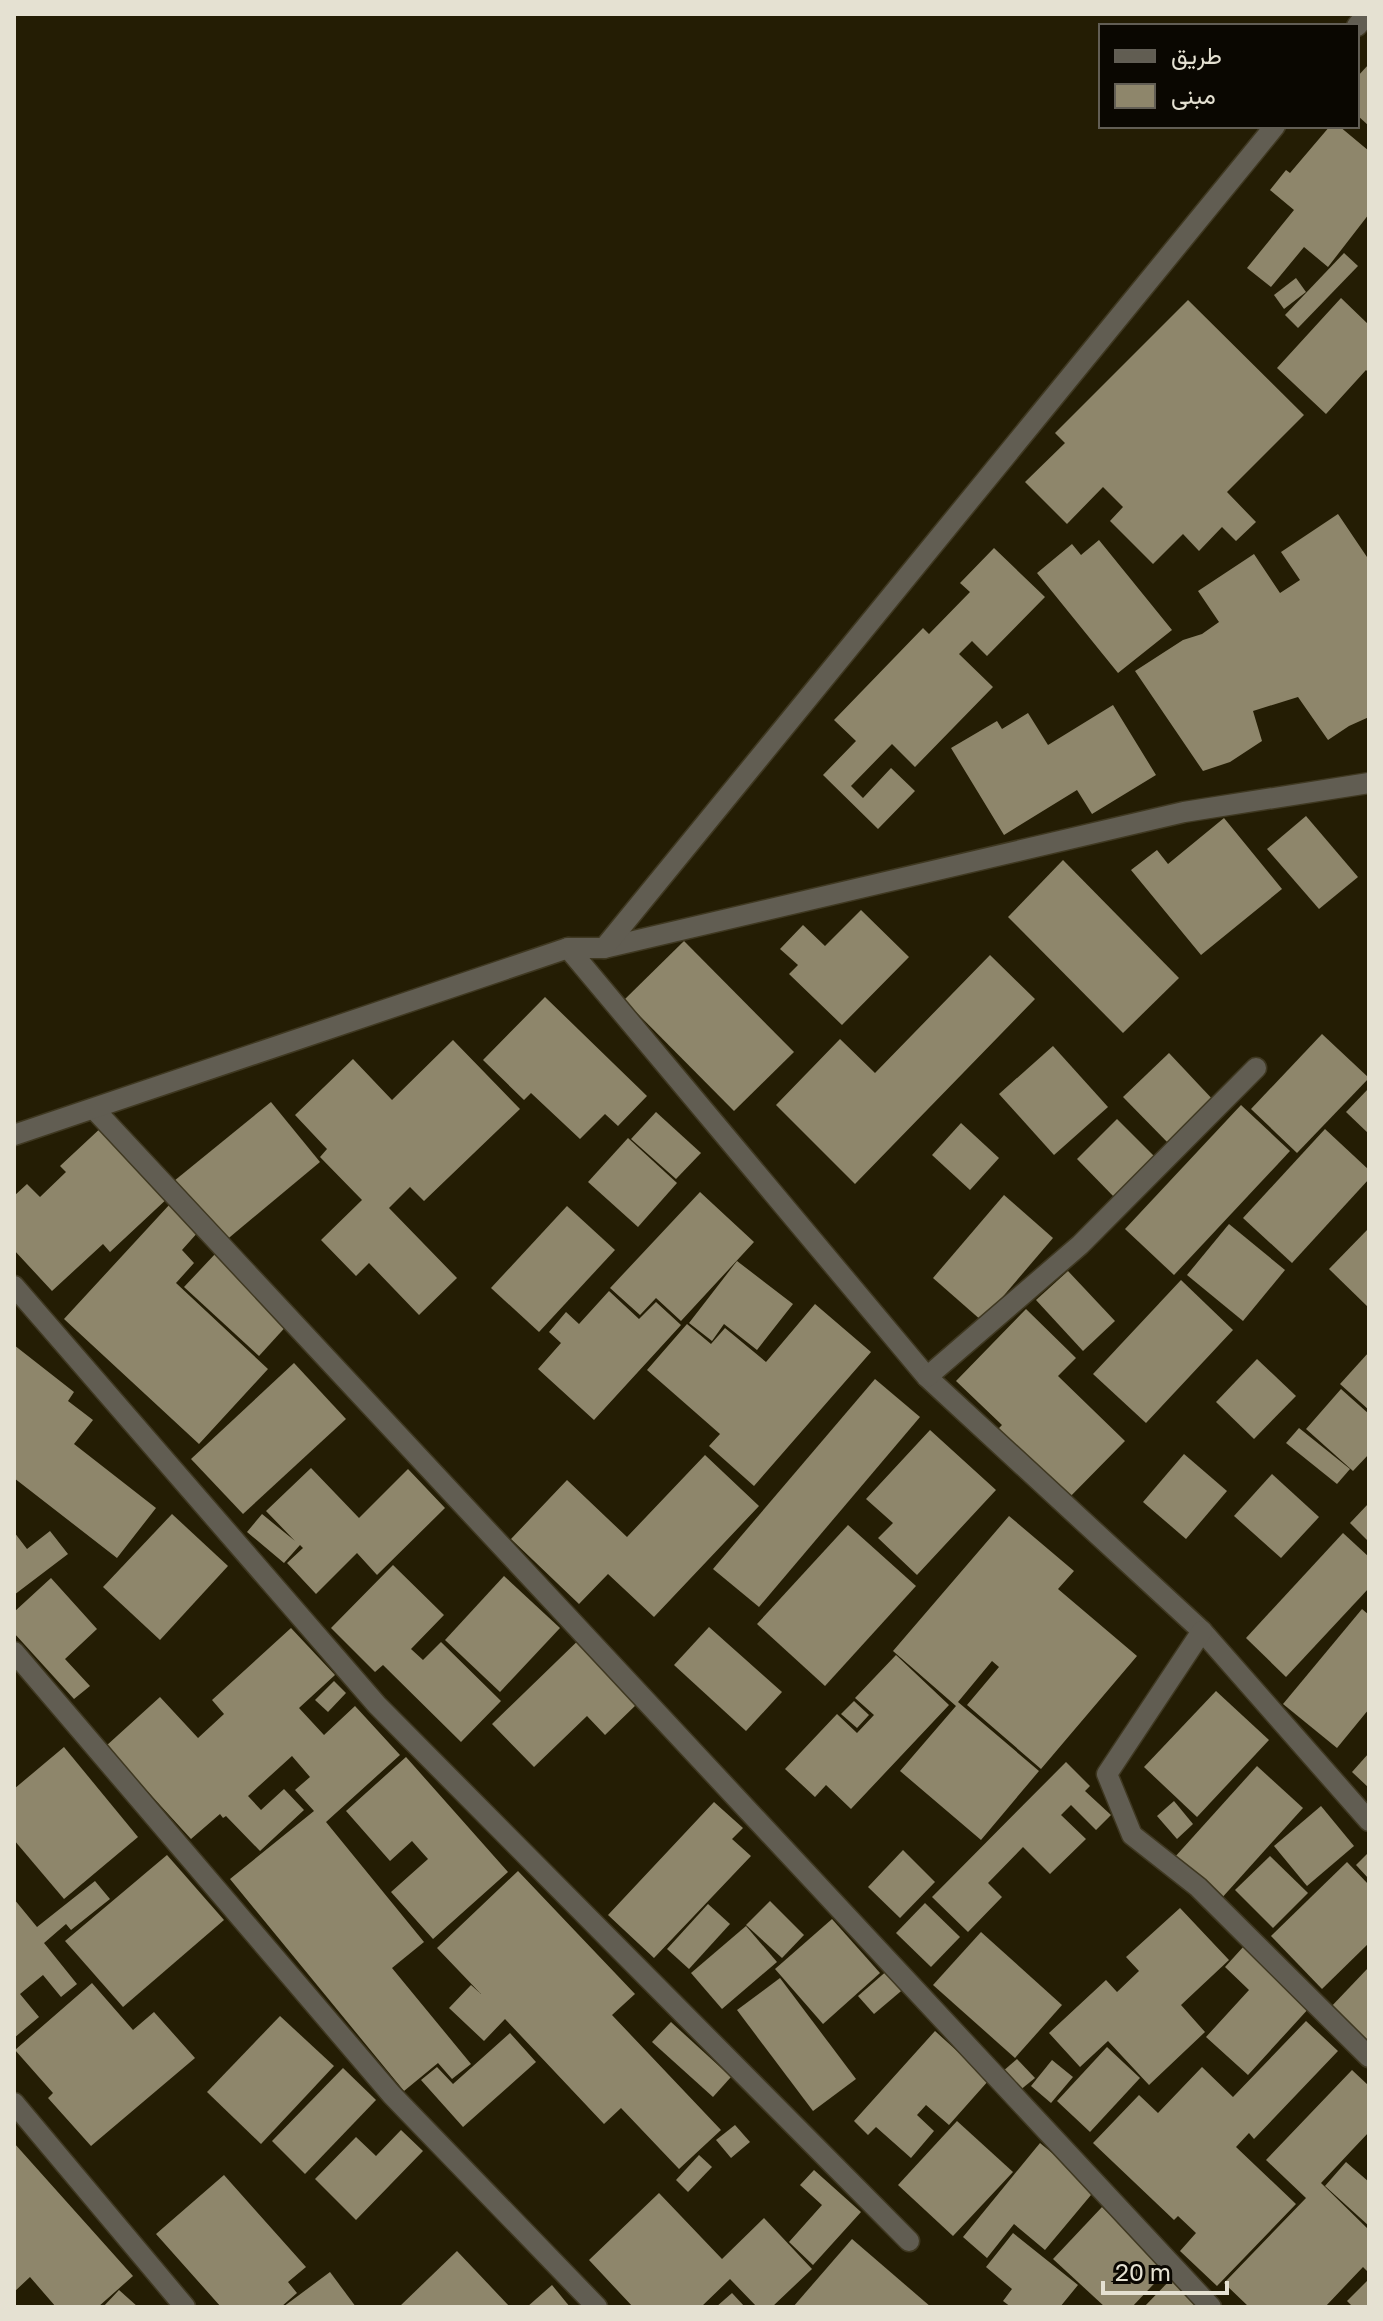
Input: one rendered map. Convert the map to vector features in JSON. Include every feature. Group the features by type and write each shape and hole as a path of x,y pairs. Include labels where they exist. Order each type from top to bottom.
{"street":[{"path":"604,948 1273,128"},
{"path":"14,1135 568,948 604,948 1184,812 1369,783"},
{"path":"568,948 927,1377 1202,1631 1369,1821"},
{"path":"927,1377 1080,1245 1256,1068"},
{"path":"94,1109 1211,2307"},
{"path":"14,1286 377,1705 909,2241"},
{"path":"1202,1631 1107,1774 1132,1835 1198,1887 1369,2057"},
{"path":"14,1652 392,2095 597,2307"},
{"path":"14,2103 185,2307"}],"building":[{"path":"1369,64 1369,126 1359,117 1359,75"},
{"path":"1328,128 1341,128 1369,151 1369,214 1328,267 1304,247 1271,287 1247,268 1294,210 1270,190 1286,170 1290,173"},
{"path":"1344,253 1358,266 1298,328 1285,315"},
{"path":"1296,278 1306,292 1284,309 1274,295"},
{"path":"1341,298 1369,325 1369,373 1366,370 1326,414 1277,368"},
{"path":"1188,300 1304,415 1227,492 1256,522 1236,541 1222,527 1199,551 1183,534 1153,564 1110,521 1123,507 1103,487 1067,524 1025,482 1065,443 1055,433"},
{"path":"1338,514 1369,560 1369,717 1328,740 1298,697 1253,711 1262,741 1230,762 1203,771 1135,671 1183,640 1202,634 1219,622 1198,591 1254,554 1280,593 1300,580 1281,552"},
{"path":"1099,540 1172,630 1118,673 1037,573 1072,544 1081,555"},
{"path":"994,548 1045,597 987,656 972,641 959,654 993,687 915,767 892,744 851,786 863,798 891,768 915,791 878,829 823,775 856,741 834,720 923,628 929,634 970,592 960,583"},
{"path":"1113,705 1156,775 1092,814 1077,790 1004,835 951,748 997,721 1002,729 1028,713 1048,745"},
{"path":"1306,816 1358,877 1319,909 1267,849"},
{"path":"1224,818 1282,889 1201,955 1131,870 1157,850 1168,864"},
{"path":"1063,860 1179,978 1123,1033 1008,917"},
{"path":"861,910 909,957 842,1025 789,974 798,965 780,949 803,925 825,946"},
{"path":"684,941 794,1052 734,1111 624,1000"},
{"path":"990,955 1035,999 855,1184 776,1105 840,1039 875,1073"},
{"path":"545,997 647,1096 618,1126 605,1114 580,1139 531,1093 524,1100 483,1060"},
{"path":"1322,1034 1369,1078 1297,1153 1251,1109"},
{"path":"453,1040 520,1109 424,1201 410,1187 389,1208 457,1278 419,1315 369,1263 356,1276 321,1240 362,1200 320,1157 327,1149 295,1115 353,1059 392,1100"},
{"path":"1053,1046 1108,1107 1054,1155 999,1094"},
{"path":"1169,1053 1216,1103 1171,1146 1123,1097"},
{"path":"1369,1088 1369,1134 1346,1112"},
{"path":"271,1102 320,1162 224,1242 174,1181"},
{"path":"1241,1105 1290,1151 1174,1275 1125,1229"},
{"path":"656,1112 701,1153 676,1179 631,1139"},
{"path":"1117,1119 1157,1159 1116,1199 1077,1159"},
{"path":"961,1123 999,1158 970,1190 932,1155"},
{"path":"104,1125 170,1196 110,1252 103,1244 52,1291 14,1250 14,1196 27,1184 40,1197 66,1172 60,1166"},
{"path":"1325,1129 1369,1170 1369,1179 1292,1263 1243,1218"},
{"path":"628,1138 677,1183 638,1227 588,1182"},
{"path":"700,1192 754,1242 681,1321 656,1298 640,1315 610,1288"},
{"path":"1004,1195 1053,1238 982,1321 933,1278"},
{"path":"170,1204 199,1231 182,1250 194,1263 176,1283 268,1369 199,1444 64,1319"},
{"path":"567,1206 615,1250 539,1332 491,1288"},
{"path":"1229,1224 1285,1270 1243,1321 1187,1275"},
{"path":"1369,1228 1369,1308 1329,1269"},
{"path":"216,1253 290,1322 259,1356 184,1287"},
{"path":"737,1261 793,1304 757,1350 724,1324 712,1341 689,1323"},
{"path":"1068,1271 1115,1321 1083,1351 1036,1300"},
{"path":"1181,1280 1233,1330 1146,1423 1093,1374"},
{"path":"609,1291 639,1319 656,1302 681,1325 594,1420 538,1369 561,1343 549,1332 566,1312 579,1324"},
{"path":"815,1304 871,1352 754,1486 709,1446 720,1434 647,1370 687,1324 711,1344 725,1328 766,1362"},
{"path":"1026,1309 1076,1358 1058,1376 1125,1441 1061,1506 990,1437 1002,1425 956,1381"},
{"path":"14,1345 74,1392 68,1401 93,1420 74,1444 156,1508 117,1558 14,1478"},
{"path":"1369,1352 1369,1410 1340,1384"},
{"path":"1257,1359 1296,1396 1254,1439 1216,1402"},
{"path":"294,1363 346,1419 243,1514 191,1459"},
{"path":"875,1379 920,1417 759,1607 713,1569"},
{"path":"1341,1389 1369,1414 1369,1454 1353,1471 1306,1429"},
{"path":"1299,1428 1350,1469 1337,1484 1286,1443"},
{"path":"930,1430 996,1490 917,1575 878,1538 893,1523 866,1499"},
{"path":"1184,1454 1227,1491 1186,1539 1143,1502"},
{"path":"705,1455 759,1506 654,1617 608,1574 579,1604 511,1539 567,1480 627,1537"},
{"path":"311,1468 359,1518 408,1469 445,1508 377,1575 357,1553 316,1594 287,1563 303,1548 300,1545 284,1563 247,1532 262,1514 295,1541 266,1511"},
{"path":"1272,1474 1319,1517 1281,1558 1234,1516"},
{"path":"1369,1503 1369,1542 1350,1523"},
{"path":"172,1514 228,1566 160,1640 103,1587"},
{"path":"1009,1516 1074,1571 1058,1589 1137,1656 1041,1769 967,1705 999,1667 992,1661 958,1702 1039,1771 981,1840 900,1771 956,1706 893,1651"},
{"path":"848,1525 916,1586 825,1686 757,1624"},
{"path":"50,1531 68,1554 14,1595 14,1532 27,1549"},
{"path":"1343,1533 1369,1557 1369,1588 1286,1677 1246,1638"},
{"path":"393,1565 444,1615 411,1649 423,1660 441,1642 501,1701 461,1742 383,1665 375,1672 331,1628"},
{"path":"504,1576 560,1628 500,1692 445,1640"},
{"path":"51,1578 97,1629 65,1659 90,1686 74,1699 14,1633 14,1612"},
{"path":"1362,1609 1369,1615 1369,1709 1337,1748 1283,1704"},
{"path":"709,1627 782,1692 746,1731 674,1665"},
{"path":"291,1628 335,1675 299,1708 324,1735 355,1706 400,1755 326,1822 424,1942 392,1968 471,2064 452,2079 438,2063 404,2091 230,1879 314,1811 295,1790 310,1777 292,1756 248,1796 261,1810 284,1789 304,1810 260,1851 226,1816 223,1818 220,1814 191,1839 106,1746 160,1697 198,1738 224,1714 212,1700"},
{"path":"589,1630 637,1704 605,1735 587,1716 534,1767 492,1724"},
{"path":"896,1655 949,1705 851,1809 826,1785 815,1797 785,1769 837,1714 857,1733 874,1715 855,1698"},
{"path":"334,1681 346,1693 328,1712 315,1700"},
{"path":"1216,1691 1269,1740 1197,1817 1144,1767"},
{"path":"854,1701 869,1715 857,1728 841,1714"},
{"path":"64,1747 138,1837 64,1899 14,1840 14,1789"},
{"path":"1369,1753 1369,1788 1352,1772"},
{"path":"406,1757 508,1872 433,1939 391,1892 428,1859 412,1841 390,1861 346,1811"},
{"path":"1066,1762 1090,1786 1085,1791 1111,1815 1096,1830 1071,1805 1061,1815 1086,1839 1050,1874 1023,1847 988,1883 1002,1897 968,1932 932,1897"},
{"path":"1257,1766 1303,1808 1220,1900 1174,1858"},
{"path":"1174,1801 1193,1824 1177,1839 1157,1816"},
{"path":"714,1802 743,1828 732,1839 751,1856 654,1958 608,1915"},
{"path":"1321,1806 1354,1846 1307,1886 1274,1846"},
{"path":"903,1850 935,1882 900,1918 868,1887"},
{"path":"1369,1852 1369,1879 1356,1865"},
{"path":"167,1855 224,1920 123,2007 65,1941"},
{"path":"1270,1856 1308,1893 1273,1928 1235,1890"},
{"path":"1347,1862 1369,1885 1369,1943 1322,1989 1271,1936"},
{"path":"518,1871 635,1994 612,2015 721,2130 679,2169 621,2108 604,2124 505,2019 484,2041 449,2008 471,1985 481,1994 437,1948"},
{"path":"95,1881 110,1899 71,1930 66,1924 44,1943 77,1984 61,1997 43,1975 20,1994 39,2017 14,2038 14,1899 37,1927"},
{"path":"770,1901 804,1935 782,1958 746,1925"},
{"path":"925,1903 960,1937 931,1967 896,1933"},
{"path":"708,1904 730,1924 689,1969 667,1949"},
{"path":"1180,1908 1229,1960 1181,2005 1205,2032 1149,2085 1108,2041 1080,2067 1049,2033 1106,1980 1117,1992 1139,1971 1126,1957"},
{"path":"832,1919 880,1973 823,2024 775,1969"},
{"path":"746,1926 777,1962 722,2009 691,1973"},
{"path":"981,1932 1062,2005 1015,2058 933,1985"},
{"path":"1244,1946 1310,2007 1248,2075 1206,2037 1249,1990 1225,1967"},
{"path":"897,1962 913,1981 874,2014 858,1996"},
{"path":"1369,1967 1369,2041 1365,2045 1328,2010"},
{"path":"780,1978 856,2079 813,2111 737,2010"},
{"path":"92,1983 133,2030 154,2012 195,2058 91,2146 48,2098 53,2093 15,2050"},
{"path":"280,2016 334,2066 261,2144 207,2092"},
{"path":"1306,2021 1338,2051 1254,2139 1249,2133 1236,2147 1296,2204 1217,2286 1180,2251 1196,2233 1178,2216 1174,2220 1093,2143 1139,2095 1158,2113 1202,2067 1233,2097"},
{"path":"671,2022 731,2077 713,2097 652,2042"},
{"path":"935,2031 989,2080 949,2125 926,2105 917,2115 934,2131 911,2158 876,2127 868,2135 854,2121"},
{"path":"510,2033 536,2062 463,2127 421,2080 437,2067 453,2084"},
{"path":"1107,2047 1140,2078 1090,2132 1057,2101"},
{"path":"1017,2059 1035,2078 1019,2091 1002,2072"},
{"path":"1052,2060 1073,2077 1051,2103 1031,2086"},
{"path":"343,2068 376,2100 305,2174 272,2141"},
{"path":"1352,2070 1369,2086 1369,2132 1321,2183 1369,2230 1369,2273 1363,2267 1325,2307 1249,2307 1224,2283 1306,2198 1266,2160"},
{"path":"957,2121 1013,2172 953,2236 898,2185"},
{"path":"735,2125 750,2142 731,2158 716,2140"},
{"path":"401,2130 423,2151 356,2220 315,2179 356,2137 376,2156"},
{"path":"14,2143 133,2276 98,2307 56,2307 30,2277 14,2292"},
{"path":"1040,2143 1096,2189 1045,2250 1014,2224 987,2258 963,2237"},
{"path":"699,2155 712,2167 688,2192 676,2180"},
{"path":"1346,2162 1369,2182 1369,2226 1325,2186"},
{"path":"814,2170 861,2212 813,2265 789,2242 822,2205 800,2185"},
{"path":"224,2175 306,2267 288,2282 297,2293 281,2307 221,2307 156,2234"},
{"path":"659,2193 722,2259 764,2218 812,2269 772,2307 757,2307 730,2279 701,2307 633,2307 589,2260"},
{"path":"1102,2207 1168,2269 1132,2307 1105,2307 1053,2259"},
{"path":"1013,2233 1078,2285 1060,2307 1011,2307 1003,2301 1012,2289 986,2267"},
{"path":"852,2239 931,2307 793,2307"},
{"path":"457,2251 510,2307 399,2307"},
{"path":"330,2272 356,2307 283,2307"},
{"path":"1174,2276 1200,2307 1144,2307"},
{"path":"1369,2279 1369,2307 1353,2307 1347,2301"},
{"path":"552,2285 570,2307 527,2307"},
{"path":"119,2290 138,2307 103,2307"},
{"path":"732,2293 745,2307 716,2307"}]}
